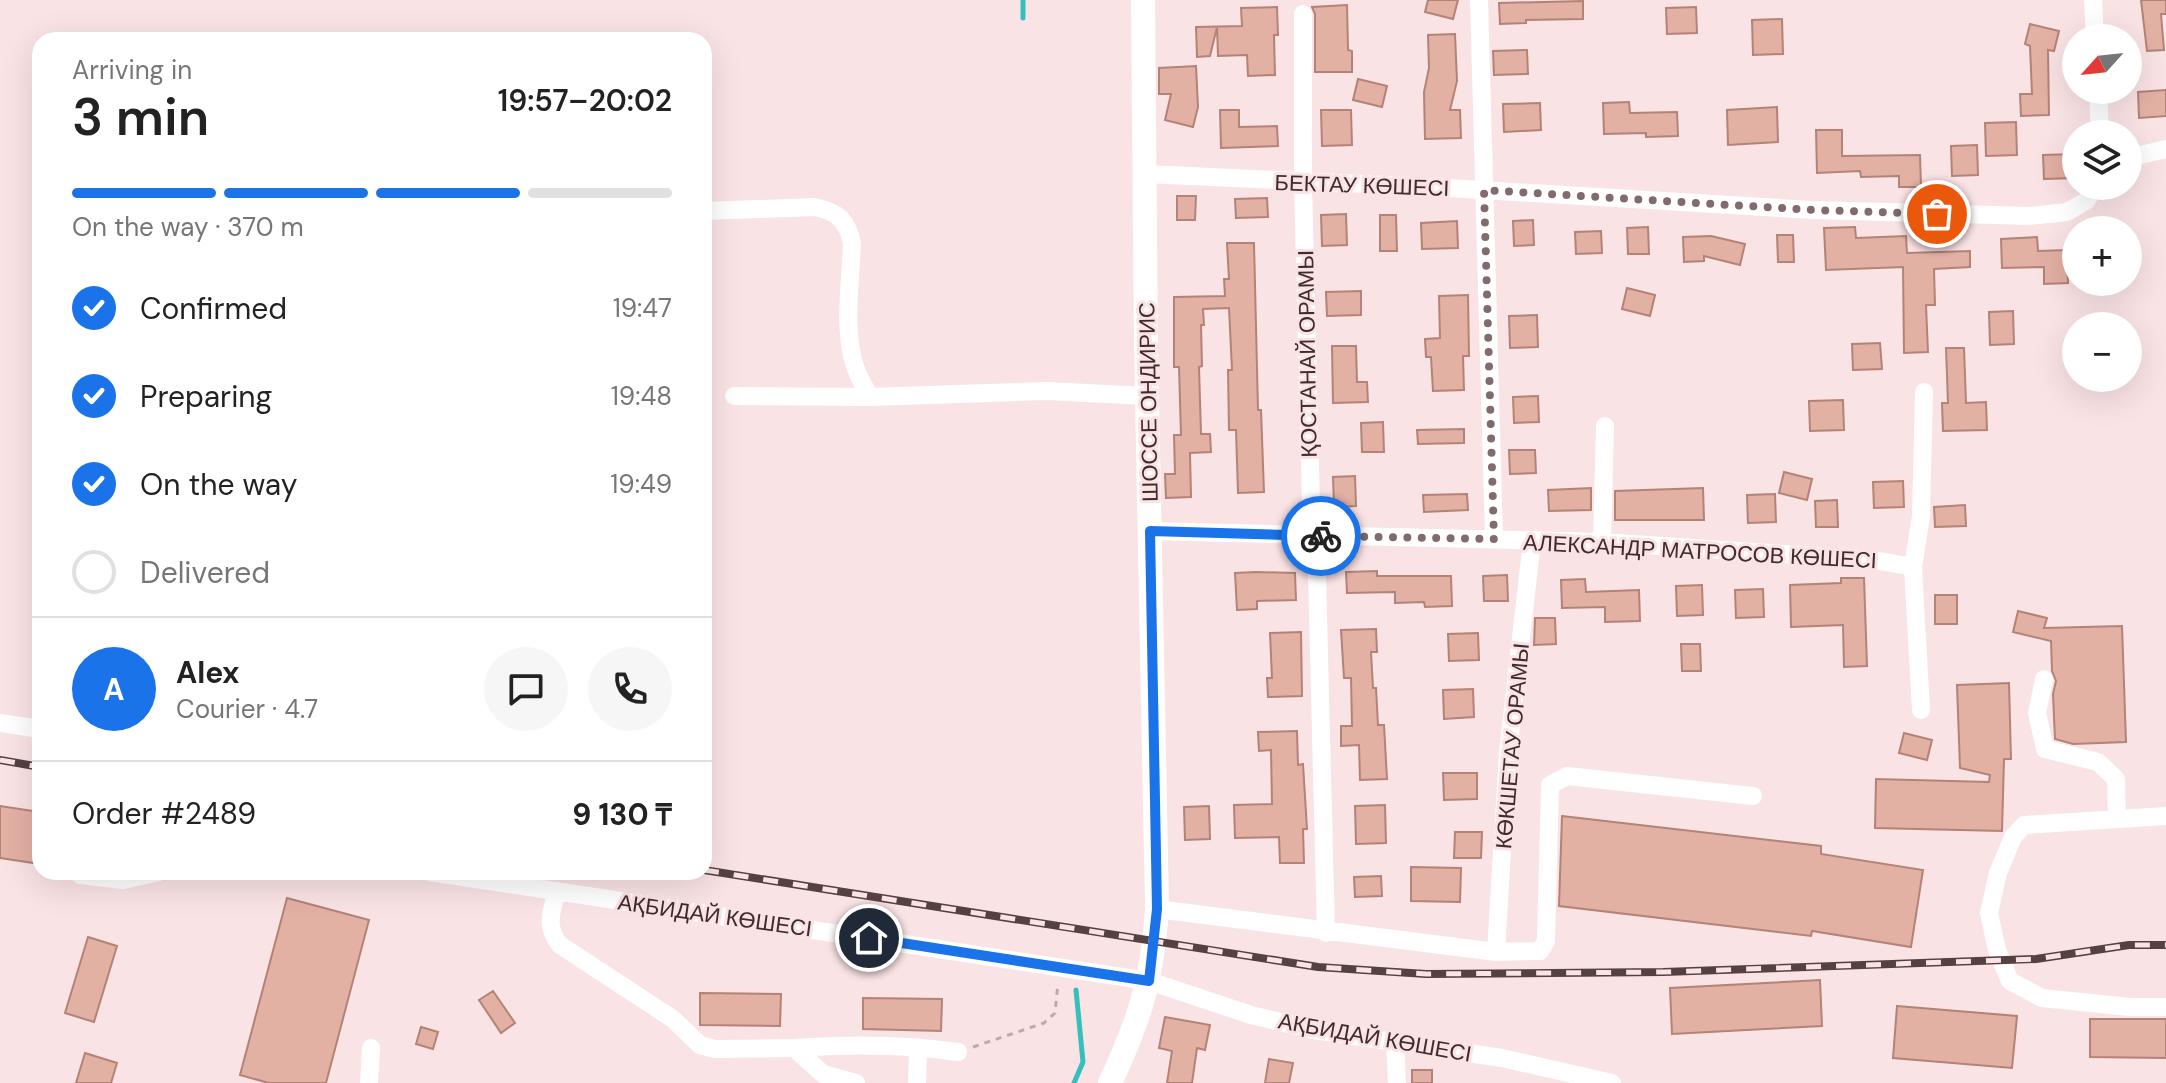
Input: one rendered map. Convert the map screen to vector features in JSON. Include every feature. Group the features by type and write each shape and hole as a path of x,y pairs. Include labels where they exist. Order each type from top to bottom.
{"main road":[{"name":"ШОССЕ ОНДИРИС","path":"1110,1083 1135,1030 1149,981 1157,909 1143,0"}],"street":[{"path":"1479,0 1494,539"},
{"path":"2093,0 2094,24"},
{"name":"ҚОСТАНАЙ ОРАМЫ","path":"1303,14 1303,183 1311,506 1316,536 1326,933"},
{"path":"2142,155 2166,149"},
{"name":"БЕКТАУ КӨШЕСІ","path":"1145,174 1813,210 2030,216 2067,212 2087,200"},
{"path":"712,211 814,207 829,210 842,218 852,243 852,350 856,369 870,397"},
{"path":"734,396 870,397 1047,391 1147,396"},
{"path":"1921,710 1913,567 1921,516 1924,392"},
{"path":"1602,542 1605,426"},
{"name":"АЛЕКСАНДР МАТРОСОВ КӨШЕСІ","path":"1150,531 1602,542 1874,560 1913,567"},
{"name":"КӨКШЕТАУ ОРАМЫ","path":"1496,952 1508,752 1532,541"},
{"path":"2044,679 2037,713 2045,749 2051,753 2098,762 2116,779 2117,819"},
{"path":"0,723 32,728"},
{"path":"1157,909 1326,933 1496,952 1540,951 1546,941 1550,785 1567,776 1753,796"},
{"path":"2166,816 2024,825 2013,837 1998,873 1989,913 1997,950 2010,981 2042,998 2130,1007 2166,1007"},
{"name":"АҚБИДАЙ КӨШЕСІ","path":"483,880 1149,981 1187,991 1251,1015 1314,1030 1502,1058 1577,1079 1612,1083"},
{"path":"557,891 549,919 552,935 560,945 673,1019 700,1045 715,1049 843,1045 918,1047 958,1052"},
{"path":"1395,1041 1397,1083"},
{"path":"917,1083 918,1047"},
{"path":"369,1083 371,1048"},
{"path":"794,1048 823,1074 856,1083"}],"path":[{"path":"958,1052 1044,1023 1055,1013 1059,966"}],"building":[{"path":"1428,0 1458,0 1453,19 1425,12"},
{"path":"2141,0 2166,0 2166,14 2161,14 2164,50 2147,51"},
{"path":"1583,1 1583,19 1526,20 1526,23 1500,24 1499,3"},
{"path":"1347,5 1352,72 1315,72 1315,14 1312,7"},
{"path":"1277,7 1275,75 1248,76 1247,55 1218,56 1217,27 1210,56 1197,57 1196,27 1242,26 1241,8"},
{"path":"1696,7 1697,33 1667,34 1666,8"},
{"path":"1782,19 1783,54 1753,55 1752,20"},
{"path":"2030,24 2059,31 2054,51 2048,50 2049,115 2021,116 2020,94 2032,94 2030,46 2025,44"},
{"path":"1455,34 1457,81 1450,110 1460,110 1461,138 1425,139 1428,35"},
{"path":"1527,50 1528,74 1494,75 1493,51"},
{"path":"1196,66 1198,107 1193,127 1165,120 1171,94 1159,94 1159,68"},
{"path":"1358,79 1387,86 1382,107 1353,100"},
{"path":"2166,90 2166,116 2139,118 2142,92"},
{"path":"1629,102 1630,113 1677,112 1678,136 1604,134 1603,103"},
{"path":"1540,103 1541,130 1504,132 1503,104"},
{"path":"1777,107 1778,142 1728,145 1727,110"},
{"path":"1220,110 1239,110 1239,127 1277,126 1278,146 1221,148"},
{"path":"1321,110 1351,110 1352,145 1322,146"},
{"path":"2016,122 2017,155 1986,156 1985,123"},
{"path":"1816,130 1842,130 1842,156 1920,155 1921,187 1899,187 1899,176 1861,177 1860,171 1817,173"},
{"path":"1977,145 1978,175 1952,176 1951,146"},
{"path":"2062,154 2062,178 2044,179 2043,155"},
{"path":"1177,196 1196,196 1195,220 1177,220"},
{"path":"1267,198 1268,217 1236,218 1235,199"},
{"path":"1346,214 1347,245 1322,246 1321,215"},
{"path":"1380,215 1396,215 1397,251 1380,251"},
{"path":"1533,220 1534,245 1514,246 1513,221"},
{"path":"1457,221 1458,248 1422,249 1421,223"},
{"path":"1648,227 1649,254 1628,254 1627,228"},
{"path":"1855,227 1856,238 1906,236 1907,253 1970,251 1970,267 1934,269 1935,305 1926,305 1928,352 1904,353 1903,267 1826,270 1824,228"},
{"path":"1601,231 1602,253 1576,254 1575,232"},
{"path":"1777,235 1793,235 1794,262 1778,262"},
{"path":"1711,236 1745,244 1740,265 1704,256 1704,261 1684,262 1683,237"},
{"path":"2037,237 2038,251 2062,250 2062,283 2044,284 2044,267 2002,268 2001,239"},
{"path":"1227,243 1254,243 1258,410 1261,410 1264,492 1238,493 1236,430 1229,430 1228,370 1232,370 1229,308 1203,309 1202,366 1199,367 1201,434 1210,434 1211,452 1190,453 1191,497 1166,498 1165,474 1175,474 1174,435 1181,435 1179,367 1174,367 1174,297 1225,296 1224,279 1229,279"},
{"path":"1627,288 1655,295 1650,316 1622,309"},
{"path":"1361,291 1361,315 1327,316 1326,292"},
{"path":"1468,295 1469,356 1463,356 1464,390 1433,391 1431,357 1426,357 1425,339 1440,338 1439,296"},
{"path":"2013,311 2014,344 1990,345 1989,312"},
{"path":"1537,315 1538,347 1510,348 1509,316"},
{"path":"1880,343 1882,369 1853,370 1852,344"},
{"path":"1332,346 1356,346 1357,382 1367,382 1368,402 1333,403"},
{"path":"1946,348 1964,348 1966,403 1986,402 1987,430 1943,431 1942,403 1948,403"},
{"path":"1538,396 1539,422 1514,423 1513,397"},
{"path":"1843,400 1844,430 1810,431 1809,401"},
{"path":"1383,422 1384,452 1362,452 1361,423"},
{"path":"1464,429 1464,443 1418,444 1417,430"},
{"path":"1509,450 1535,450 1536,473 1510,474"},
{"path":"1784,472 1812,479 1807,500 1779,493"},
{"path":"1355,476 1356,506 1334,507 1333,477"},
{"path":"1903,481 1904,507 1874,508 1873,482"},
{"path":"1591,488 1591,510 1549,511 1548,490"},
{"path":"1703,488 1704,520 1615,520 1615,491"},
{"path":"1467,494 1468,510 1424,512 1423,495"},
{"path":"1775,494 1776,522 1748,523 1747,495"},
{"path":"1837,500 1838,527 1816,527 1815,501"},
{"path":"1965,505 1966,526 1935,527 1934,507"},
{"path":"1377,571 1377,576 1451,576 1452,606 1425,607 1424,602 1395,603 1395,592 1347,593 1346,572"},
{"path":"1235,573 1295,573 1296,600 1257,601 1257,609 1237,610"},
{"path":"1507,575 1508,601 1484,601 1483,576"},
{"path":"1841,578 1864,578 1867,666 1844,667 1843,625 1791,627 1790,585 1841,583"},
{"path":"1585,579 1586,592 1639,590 1640,621 1605,622 1605,607 1562,608 1561,580"},
{"path":"1702,585 1703,615 1677,616 1676,586"},
{"path":"1763,589 1764,617 1736,618 1735,590"},
{"path":"1935,595 1957,595 1957,624 1935,624"},
{"path":"2018,611 2047,618 2044,628 2122,626 2126,742 2073,744 2055,739 2053,694 2056,681 2052,671 2051,641 2013,632"},
{"path":"1535,618 1555,618 1556,644 1534,645"},
{"path":"1376,629 1377,652 1371,652 1373,688 1376,688 1378,725 1384,725 1387,779 1360,780 1359,745 1341,746 1341,726 1352,726 1351,678 1344,678 1341,630"},
{"path":"1301,632 1302,696 1268,697 1267,678 1272,678 1270,633"},
{"path":"1478,633 1479,660 1449,661 1448,634"},
{"path":"1681,644 1700,644 1701,671 1682,671"},
{"path":"2009,683 2011,759 2004,759 2002,831 1875,828 1876,779 1989,782 1990,775 1960,768 1957,685"},
{"path":"1473,689 1474,717 1444,719 1443,690"},
{"path":"1297,731 1298,765 1303,764 1307,829 1303,829 1304,863 1280,863 1279,837 1235,838 1234,805 1272,804 1271,750 1259,751 1258,732"},
{"path":"1904,733 1932,740 1927,760 1899,753"},
{"path":"1443,773 1477,773 1477,799 1444,800"},
{"path":"1385,805 1386,843 1356,844 1355,806"},
{"path":"0,806 32,811 32,863 0,858"},
{"path":"1209,806 1210,839 1185,840 1184,807"},
{"path":"1562,816 1821,846 1821,854 1923,870 1911,947 1812,931 1811,936 1559,906"},
{"path":"1455,832 1482,832 1481,858 1454,858"},
{"path":"1411,867 1461,868 1460,902 1411,901"},
{"path":"1381,876 1382,896 1355,897 1354,877"},
{"path":"287,898 369,920 326,1083 269,1083 240,1075"},
{"path":"88,937 117,946 94,1022 65,1013"},
{"path":"1820,980 1822,1026 1672,1034 1670,988"},
{"path":"493,991 515,1023 501,1033 479,1000"},
{"path":"700,993 781,994 780,1026 700,1025"},
{"path":"863,998 942,999 941,1031 863,1029"},
{"path":"1897,1006 2017,1016 2012,1068 1893,1058"},
{"path":"1165,1017 1210,1025 1205,1050 1197,1048 1192,1083 1167,1083 1172,1051 1159,1048"},
{"path":"2090,1019 2166,1019 2166,1058 2090,1057"},
{"path":"421,1027 438,1032 433,1049 416,1044"},
{"path":"85,1053 117,1063 111,1083 76,1083"},
{"path":"1269,1059 1293,1063 1289,1083 1265,1083"},
{"path":"1412,1070 1432,1070 1432,1083 1412,1083"}],"waterway":[{"path":"1023,0 1023,18"},
{"path":"1074,1083 1083,1062 1076,990"}],"railway":[{"path":"0,760 32,766"},
{"path":"712,871 1318,967 1426,974 1663,972 2036,959 2129,945 2166,945"}],"way so far":[{"path":"1321,536 1494,539 1484,190 1813,210 1937,214"}],"route":[{"path":"869,938 1149,981 1157,909 1150,531 1321,536"}]}
